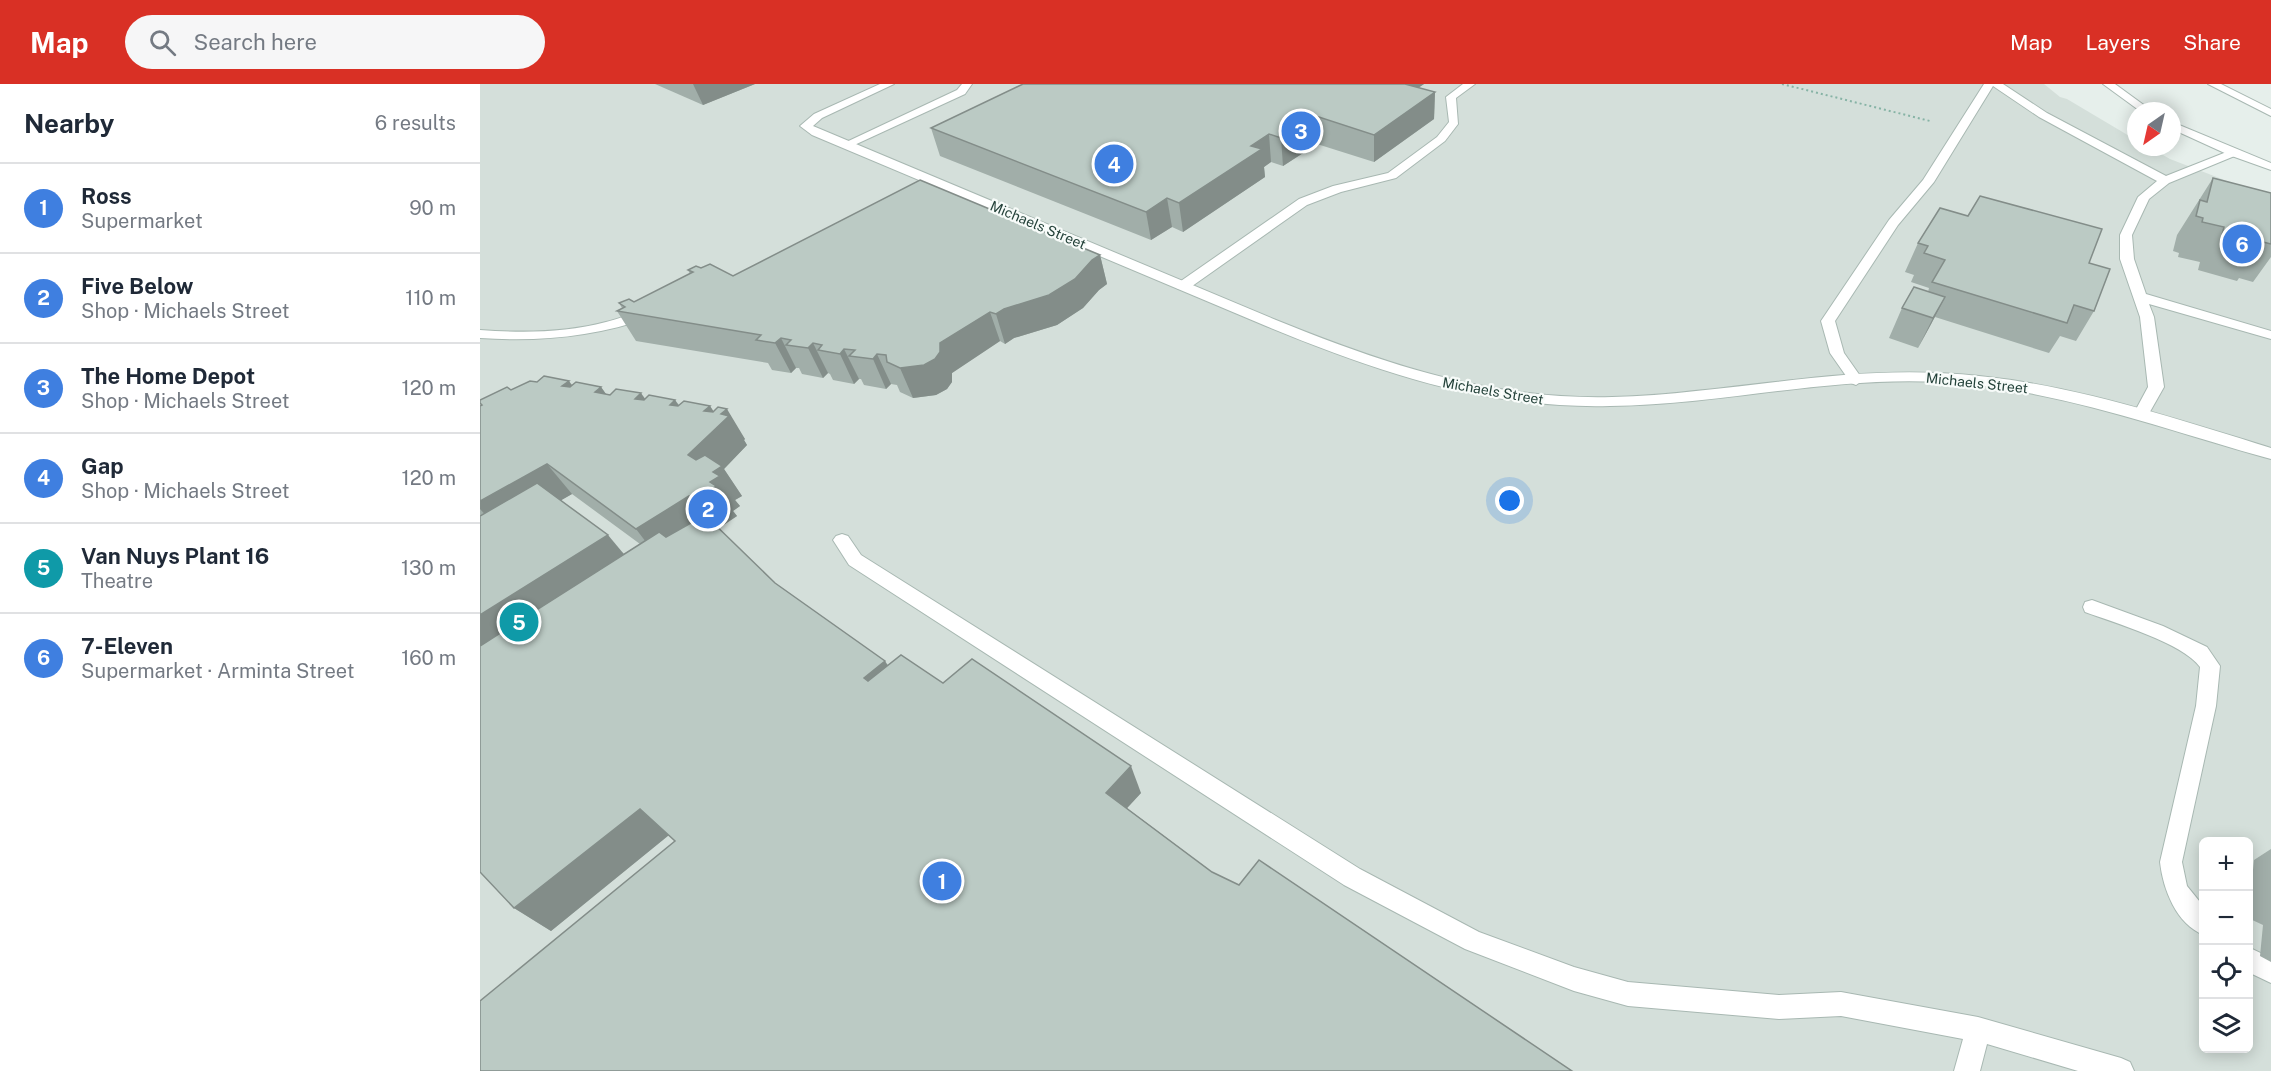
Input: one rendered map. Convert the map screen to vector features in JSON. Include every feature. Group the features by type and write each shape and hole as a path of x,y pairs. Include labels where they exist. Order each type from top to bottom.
{"street":[{"name":"Michaels Street","path":"889,84 818,116 806,126 846,145 1358,358 1404,373 1504,396 1546,401 1594,402 1721,395 1856,380 1933,377 2001,384 2083,398 2142,413 2271,454"},
{"path":"846,145 961,92 967,84"},
{"path":"1184,286 1303,202 1337,189 1392,176 1441,140 1454,122 1451,97 1470,84"},
{"path":"1856,380 1831,343 1828,321 1893,223 1928,182 1989,84"},
{"path":"1996,84 2043,115 2165,180"},
{"path":"2108,84 2134,102"},
{"path":"2214,84 2271,113"},
{"path":"2181,129 2233,153 2271,167"},
{"path":"2142,413 2156,387 2147,317 2127,259 2126,235 2144,197 2165,180 2233,153"},
{"path":"2140,297 2271,335"},
{"path":"480,334 517,337 598,329 637,318 663,307"},
{"path":"842,540 855,560 1352,877 1473,941 1574,979 1628,994 1779,1007 1841,1005 1977,1029 2121,1071"},
{"path":"2092,608 2156,631 2200,652 2210,666 2206,706 2171,862 2173,882 2186,906 2199,919"},
{"path":"2253,962 2271,971"},
{"path":"1967,1071 1977,1029"}],"path":[{"path":"1782,84 1940,124"}],"shaded area":[{"path":"480,84 2044,84 2060,97 2127,135 2127,156 2165,156 2271,198 2271,1071 480,1071"}],"building":[{"path":"1023,84 1405,84 1435,92 1374,135 1316,116 1281,138 1269,134 1251,146 1262,149 1179,203 1167,198 1146,212 931,128"},
{"path":"2213,178 2271,193 2271,244 2263,242 2263,246 2222,235 2224,227 2202,222 2203,218 2196,216 2200,200 2207,202"},
{"path":"920,180 1100,255 1092,260 1075,279 1049,295 1004,309 996,314 990,312 940,343 940,352 935,359 924,365 900,368 887,362 886,355 877,354 873,359 849,356 855,350 844,349 840,354 818,350 822,345 813,343 808,348 786,345 791,340 781,338 775,343 756,340 761,335 617,311 625,307 619,303 629,299 634,302 693,272 688,270 696,266 701,268 710,264 733,276"},
{"path":"1980,196 2102,229 2089,263 2110,269 2094,311 2074,305 2067,323 1932,282 1945,260 1924,253 1928,246 1918,243 1940,208 1968,216"},
{"path":"1914,287 1945,297 1933,318 1902,308"},
{"path":"544,376 569,381 562,386 570,387 576,382 601,387 595,392 610,395 616,389 641,393 635,399 644,400 649,395 675,400 670,405 678,406 684,401 710,406 704,411 713,412 718,407 727,409 721,414 729,416 688,455 696,460 705,455 722,466 713,472 720,476 710,482 716,486 695,500 689,496 636,529 547,464 480,501 480,406 482,405 480,400 507,387 511,390 530,381 537,382"},
{"path":"537,483 608,535 480,615 480,516"},
{"path":"705,515 775,583 885,661 864,678 868,681 901,655 943,683 972,659 1131,766 1106,793 1212,872 1239,885 1259,860 1572,1071 480,1071 480,1001 675,841 640,809 514,908 480,872 480,646 659,532 666,537"}],"place":[{"name":"The Home Depot","path":"1301,131"},
{"name":"Gap","path":"1114,164"},
{"name":"7-Eleven","path":"2242,244"},
{"name":"Five Below","path":"708,509"},
{"name":"Van Nuys Plant 16","path":"519,622"},
{"name":"Ross","path":"942,881"}]}
